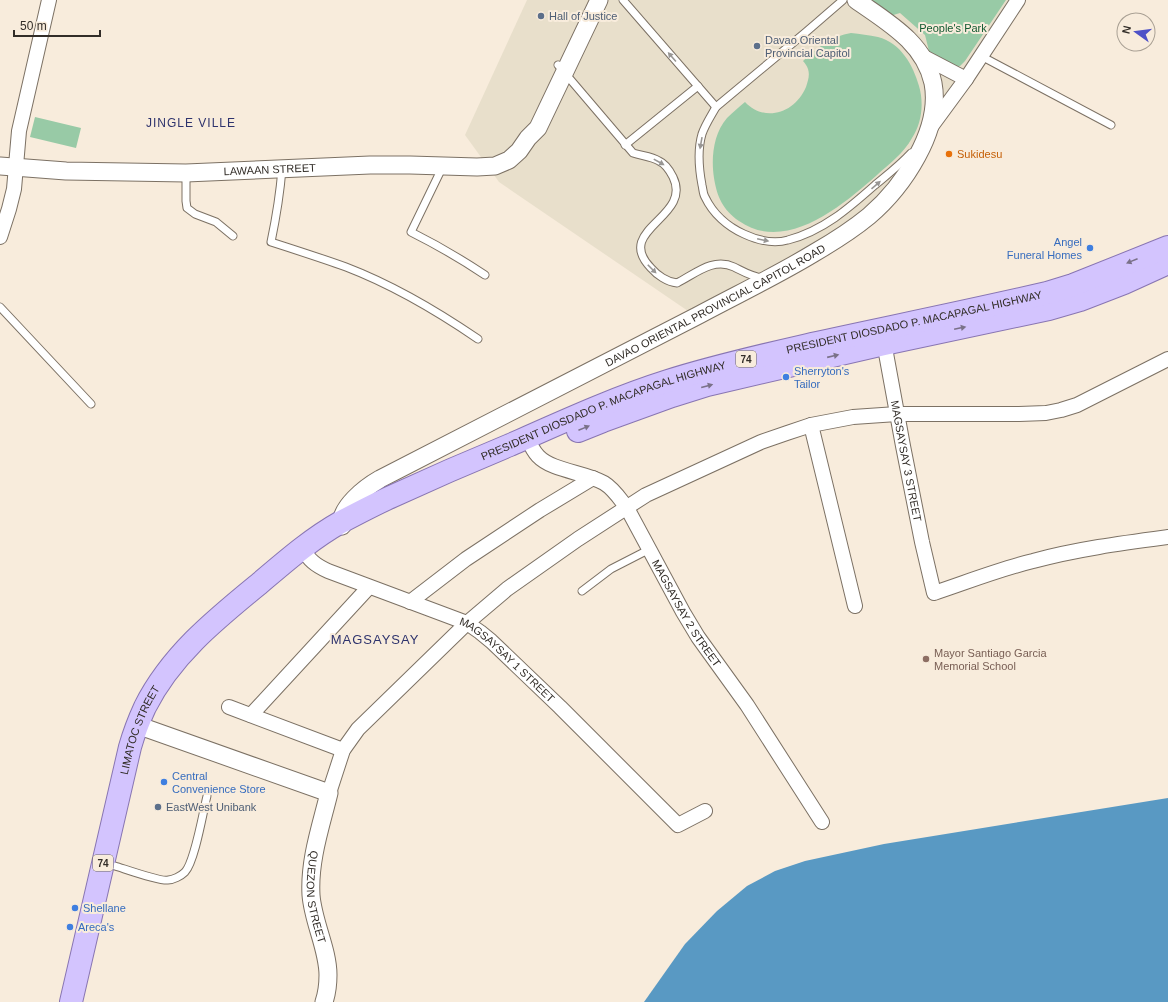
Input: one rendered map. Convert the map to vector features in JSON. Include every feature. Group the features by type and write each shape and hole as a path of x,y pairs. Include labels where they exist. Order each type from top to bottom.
{"main road":[{"name":"PRESIDENT DIOSDADO P. MACAPAGAL HIGHWAY","path":"883,336 1073,285 1168,247"},
{"name":"PRESIDENT DIOSDADO P. MACAPAGAL HIGHWAY","path":"336,531 363,522 530,444 599,406 666,381 746,359 1049,310 1124,283 1168,263"},
{"name":"LIMATOC STREET","path":"83,1002 110,869 130,747 143,727 145,706 162,678 191,643 243,596 336,531"},
{"name":"LIMATOC STREET","path":"70,1002 110,869"}],"street":[{"path":"0,237 14,189 8,166 19,132 49,0"},
{"path":"561,69 589,0"},
{"path":"561,69 600,0"},
{"name":"DAVAO ORIENTAL PROVINCIAL CAPITOL ROAD","path":"336,531 345,511 351,503 365,489 380,479 615,359 805,259 858,225 888,198 920,150 929,129 933,114 934,92 931,77 922,56 914,45 906,36 856,0"},
{"path":"929,129 966,79 1018,0"},
{"path":"922,56 966,79"},
{"name":"LAWAAN STREET","path":"8,166 66,171 186,173 370,165 495,166 510,160 519,151 528,138 529,124 561,69"},
{"name":"MAGSAYSAY 3 STREET","path":"883,336 922,542 934,593 1033,561 1128,542 1168,537"},
{"path":"143,727 329,793 343,750 358,729 467,623 507,589 578,539 653,492 762,442 810,425 853,417 897,414 1046,413 1062,410 1076,405 1168,359"},
{"path":"810,425 855,606"},
{"name":"MAGSAYSAY 2 STREET","path":"530,444 539,457 545,462 593,478 610,487 618,496 627,508 698,637 747,705 822,822"},
{"path":"410,602 466,559 540,510 593,478"},
{"name":"MAGSAYSAY 1 STREET","path":"305,553 313,562 328,571 467,623 491,641 560,707 678,825 705,811"},
{"path":"251,715 369,587"},
{"path":"229,707 343,750"},
{"name":"QUEZON STREET","path":"324,1002 327,993 327,961 314,913 311,895 311,875 316,844 329,793"}],"lane":[{"path":"623,0 716,107"},
{"path":"843,0 716,107 708,119 702,134 699,152 700,174 705,197 718,217 734,230 750,237 770,241 787,240 804,235 822,227 842,213 905,160 921,142 929,129"},
{"path":"981,56 1111,125"},
{"path":"561,69 633,153 638,155 646,155 660,161 672,173 677,188 676,196 670,207 642,239 640,247 642,258 652,269 662,278 677,283 703,268 718,264 733,266 756,277 769,278"},
{"path":"626,145 698,86"},
{"path":"443,166 410,232 455,255 485,275"},
{"path":"282,169 280,194 271,242 348,268 386,285 449,319 478,339"},
{"path":"186,173 187,208 194,214 216,222 232,236"},
{"path":"0,307 92,404"},
{"path":"582,591 611,569 650,549"},
{"path":"110,869 168,881 185,872 196,843 207,796"}],"shaded area":[{"name":"Davao Oriental Provincial Capitol","path":"527,0 1025,0 932,139 884,193 851,223 807,250 688,311 499,182 465,135"}],"green space":[{"name":"People's Park","path":"869,0 1006,0 965,61 960,66 955,67 929,51 925,35 900,13 890,16"},
{"path":"851,33 875,36 886,40 893,44 905,56 913,70 921,92 922,106 920,119 912,138 905,149 896,158 863,187 831,211 813,222 794,229 776,232 757,230 739,221 725,208 719,197 714,178 714,147 722,124 745,102 761,112 779,112 787,109 795,103 806,87 809,71 803,61 825,43 837,37"},
{"path":"35,117 81,128 76,148 30,137"}],"water":[{"path":"1168,798 1168,1002 644,1002 685,944 717,911 747,886 775,871 805,861 884,844"}],"place":[{"name":"Hall of Justice","path":"541,16"},
{"name":"Davao Oriental Provincial Capitol","path":"757,46"},
{"name":"Sukidesu","path":"949,154"},
{"name":"Angel Funeral Homes","path":"1090,248"},
{"name":"Sherryton's Tailor","path":"786,377"},
{"name":"Mayor Santiago Garcia Memorial School","path":"926,659"},
{"name":"Central Convenience Store","path":"164,782"},
{"name":"EastWest Unibank","path":"158,807"},
{"name":"Shellane","path":"75,908"},
{"name":"Areca's","path":"70,927"}],"district":[{"name":"JINGLE VILLE","path":"191,123"},
{"name":"MAGSAYSAY","path":"375,639"}]}
